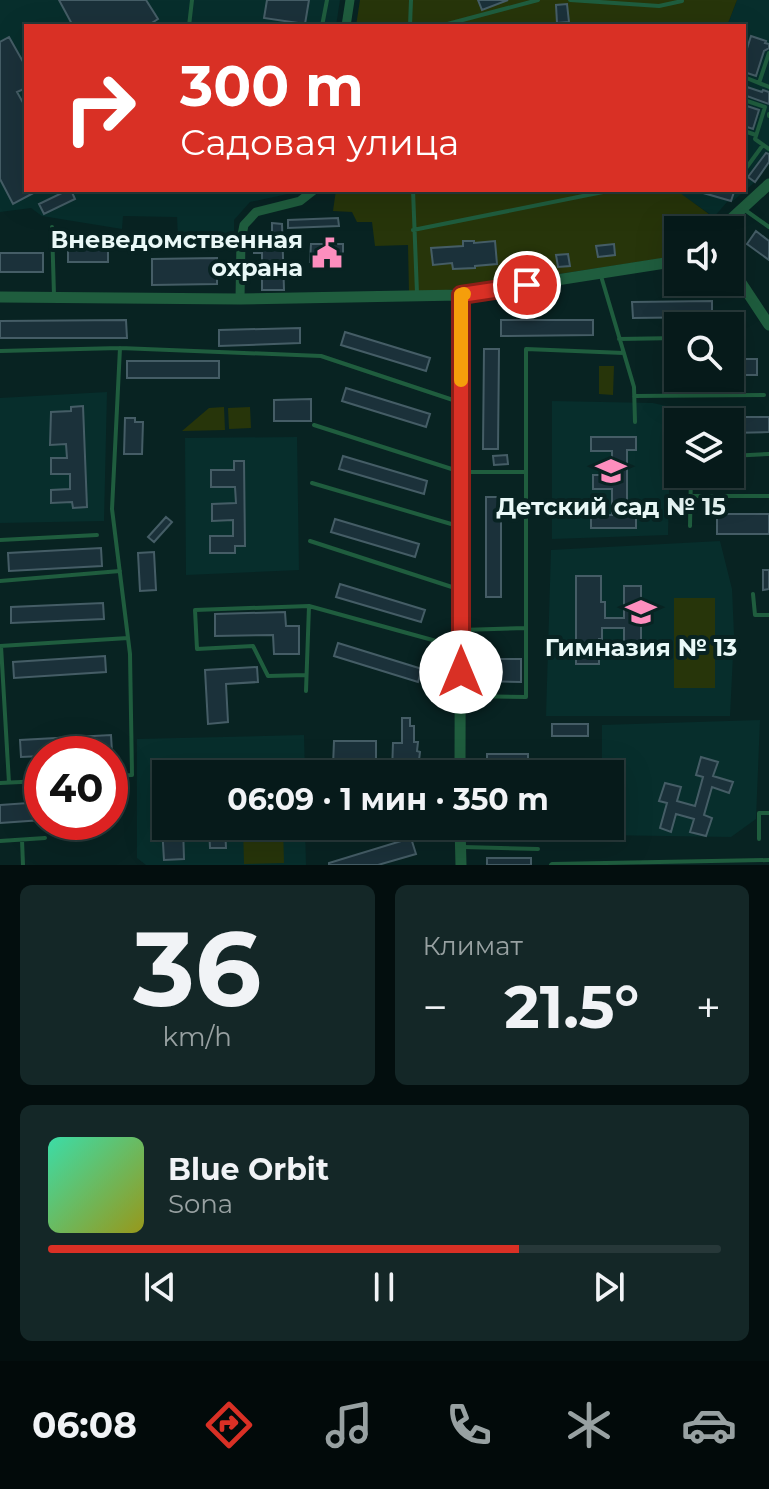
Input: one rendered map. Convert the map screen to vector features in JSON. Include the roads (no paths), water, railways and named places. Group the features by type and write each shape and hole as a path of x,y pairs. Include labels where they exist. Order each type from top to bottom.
{"street":[{"path":"346,24 350,0"},
{"path":"734,216 769,184"},
{"path":"240,299 244,225 256,212 300,201 311,192"},
{"path":"0,297 240,299 461,295 664,264"},
{"path":"744,289 769,325"},
{"path":"460,760 461,295"},
{"path":"460,840 461,865"}],"lane":[{"path":"189,24 192,0"},
{"path":"322,24 327,0"},
{"path":"410,24 411,0"},
{"path":"448,24 538,0"},
{"path":"570,0 659,6 682,1"},
{"path":"759,83 769,53"},
{"path":"746,78 769,87"},
{"path":"746,101 765,107 755,139 769,149"},
{"path":"746,132 756,135"},
{"path":"747,162 763,145"},
{"path":"413,192 417,296"},
{"path":"413,230 603,192"},
{"path":"743,208 769,227"},
{"path":"52,227 54,298"},
{"path":"600,274 634,387 635,422"},
{"path":"619,339 664,338"},
{"path":"0,351 120,348 321,356 461,403"},
{"path":"120,348 112,509 130,654 132,775 128,775"},
{"path":"461,696 526,697 526,349 624,353"},
{"path":"634,396 764,395"},
{"path":"314,425 461,472 526,472"},
{"path":"744,455 769,454"},
{"path":"312,483 461,527"},
{"path":"690,526 691,488"},
{"path":"691,496 769,496"},
{"path":"0,540 97,535"},
{"path":"310,541 461,589"},
{"path":"0,581 120,571"},
{"path":"753,594 755,615 769,615"},
{"path":"306,675 268,676 253,646 197,649 195,610 309,606 461,647"},
{"path":"306,691 309,606"},
{"path":"461,630 526,628"},
{"path":"9,783 0,646 128,638"},
{"path":"0,783 24,782"},
{"path":"759,839 759,813 769,813"},
{"path":"0,841 22,840 23,865"},
{"path":"460,847 538,849"},
{"path":"551,865 769,860"}],"place":[{"name":"Вневедомственная охрана","path":"327,253"},
{"name":"Детский сад № 15","path":"611,471"},
{"name":"Гимназия № 13","path":"641,612"}]}
